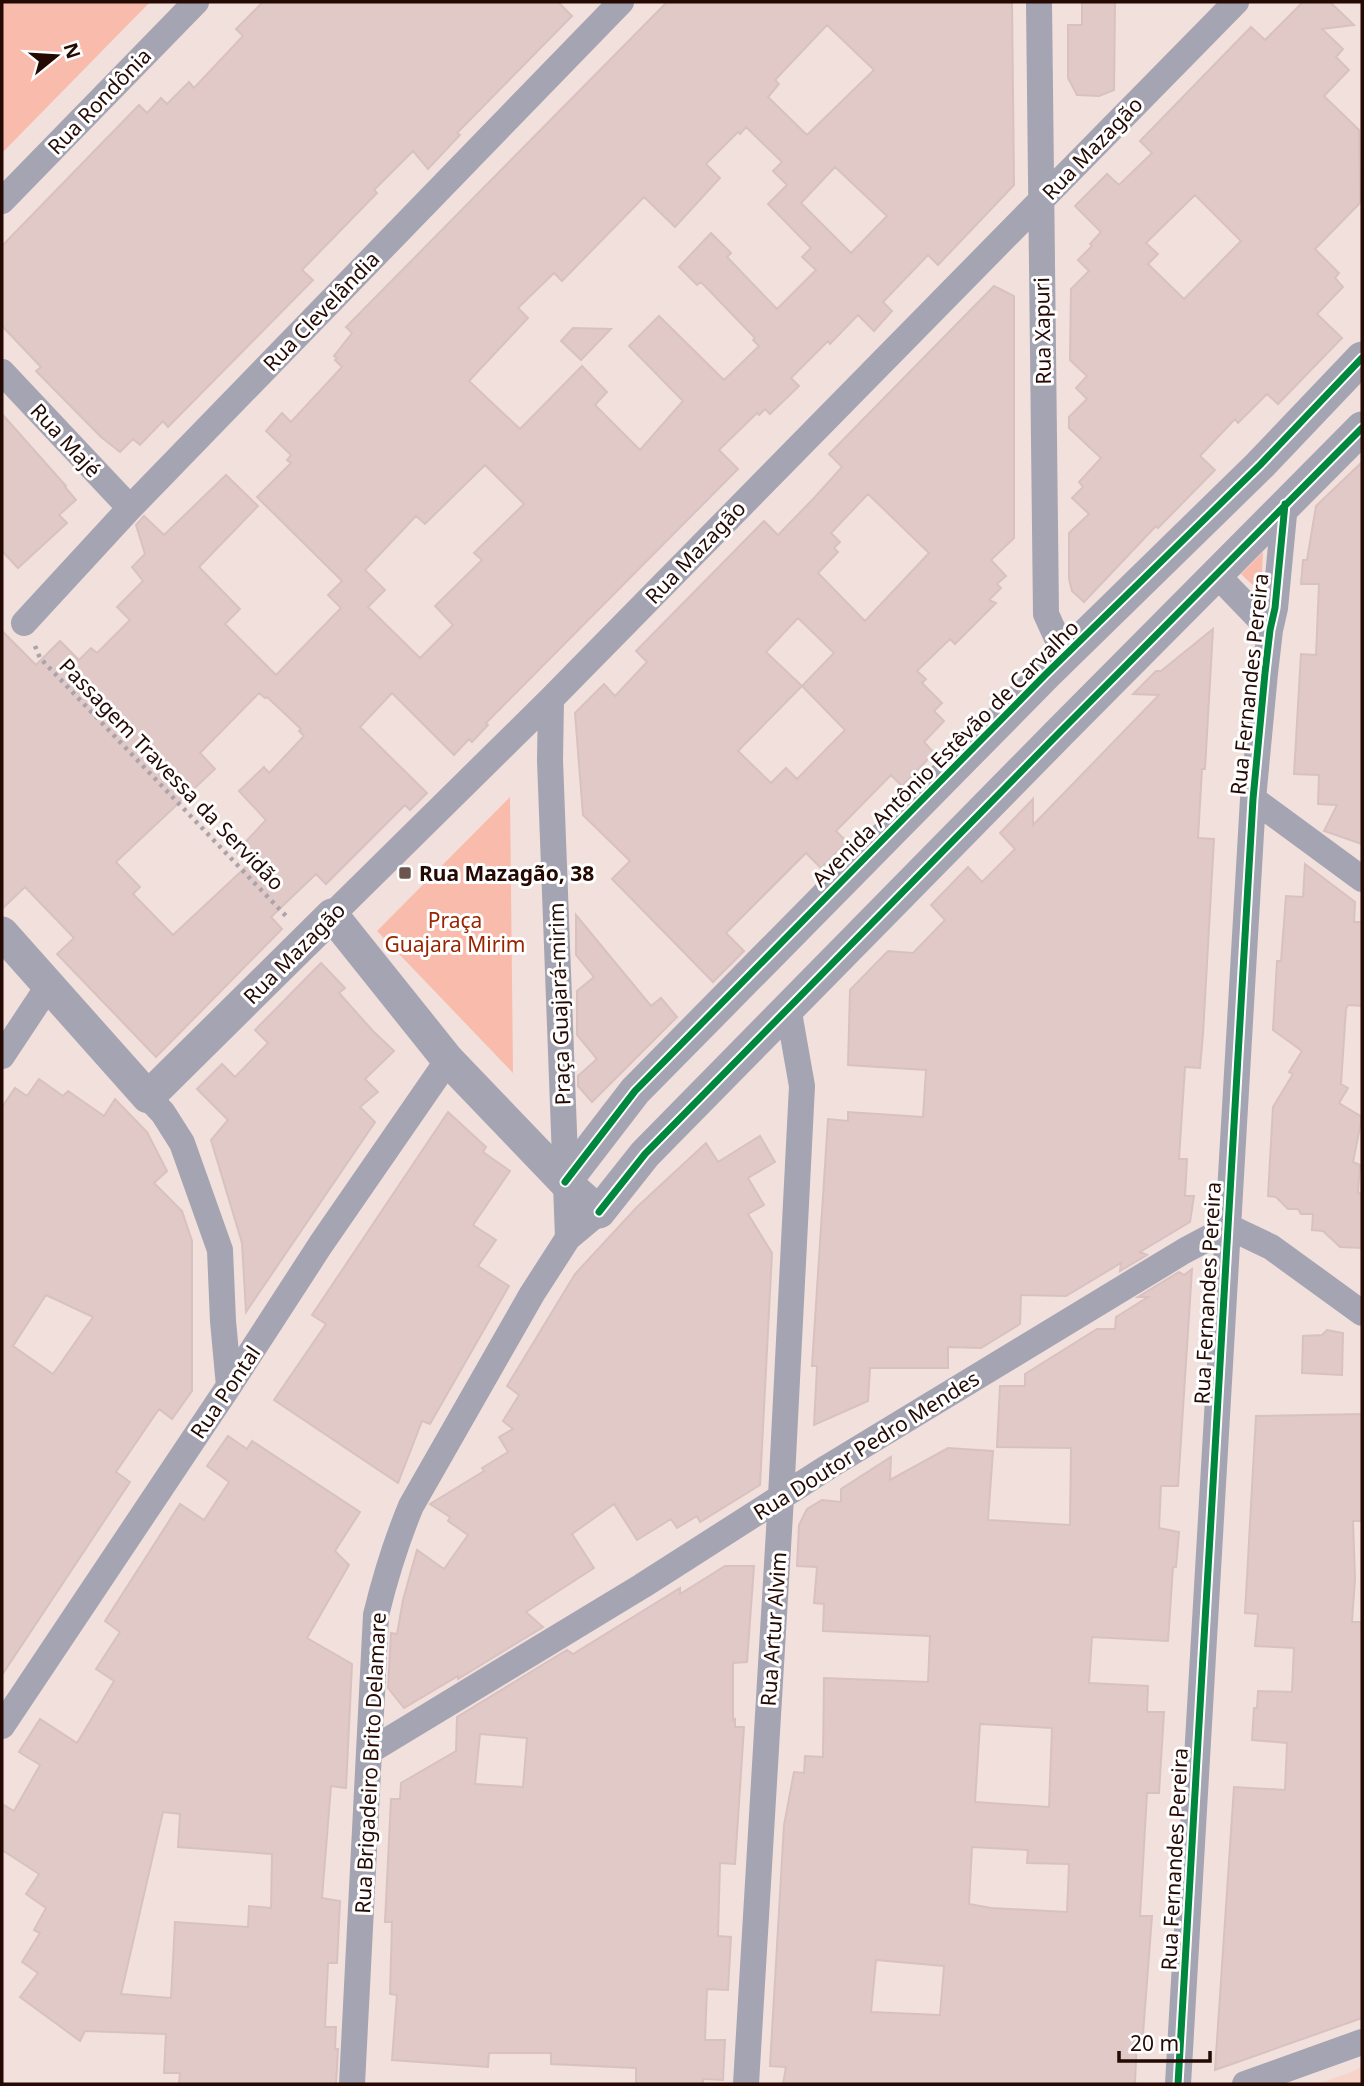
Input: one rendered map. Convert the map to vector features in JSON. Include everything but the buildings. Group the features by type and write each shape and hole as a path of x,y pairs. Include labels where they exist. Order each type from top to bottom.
{"street":[{"name":"Rua Rondônia","path":"2,201 196,2"},
{"name":"Rua Clevelândia","path":"24,623 130,508 621,2"},
{"name":"Rua Xapuri","path":"1039,2 1046,614 1065,656"},
{"name":"Rua Mazagão","path":"148,1097 551,699 1236,2"},
{"name":"Avenida Antônio Estêvão de Carvalho","path":"565,1182 635,1091 1065,656 1260,465 1362,358"},
{"name":"Rua Majé","path":"2,372 130,508"},
{"path":"1316,408 1310,424 1314,440 1327,449 1353,438"},
{"path":"332,915 448,1060 565,1182 599,1212 645,1154 788,1007 1353,438"},
{"path":"1260,465 1270,463 1284,468 1292,480 1289,500"},
{"name":"Rua Fernandes Pereira","path":"1178,2084 1253,799 1270,630 1289,500"},
{"name":"Rua Fernandes Pereira","path":"1216,574 1270,630"},
{"name":"Praça Guajará-mirim","path":"551,699 550,774 565,1182"},
{"path":"1253,799 1362,879"},
{"path":"2,933 163,1113 182,1143 220,1250 229,1386"},
{"path":"2,1056 49,985"},
{"name":"Rua Artur Alvim","path":"746,2084 802,1086 788,1007"},
{"name":"Rua Pontal","path":"2,1726 321,1244 448,1060"},
{"path":"565,1182 568,1238"},
{"name":"Rua Brigadeiro Brito Delamare","path":"352,2084 376,1615 397,1540 411,1506 532,1294 568,1238 599,1212"},
{"path":"1229,1227 1271,1247 1362,1313"},
{"name":"Rua Doutor Pedro Mendes","path":"370,1751 1184,1251 1229,1227"},
{"path":"1245,2084 1362,2042"}],"shaded area":[{"path":"1362,2067 1362,2084 1318,2084 1346,2074"}],"green space":[{"path":"2,2 150,2 2,153"},
{"path":"1263,552 1261,593 1241,574"},
{"name":"Praça Guajara Mirim","path":"510,797 513,1073 377,931"}],"cycle path":[{"path":"565,1182 635,1091 1046,674 1260,465 1362,358"},
{"path":"599,1212 645,1154 1362,428"},
{"path":"1178,2084 1253,799 1285,504"}],"place":[{"name":"Rua Mazagão, 38","path":"405,873"}]}
